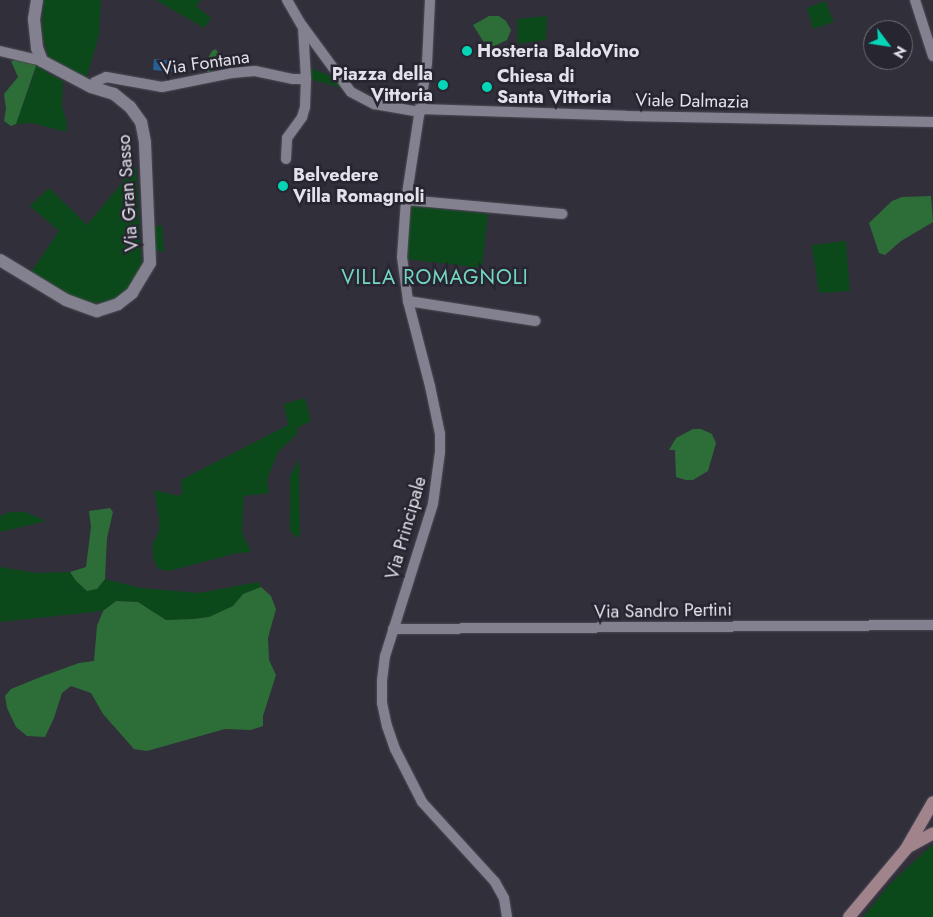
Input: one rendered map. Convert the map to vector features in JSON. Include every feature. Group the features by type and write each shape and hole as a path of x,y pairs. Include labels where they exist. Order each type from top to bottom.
{"main road":[{"path":"849,917 906,849 933,802"},
{"path":"906,849 933,832"}],"street":[{"path":"37,0 34,19 42,62"},
{"path":"287,0 303,27 351,92 374,104 420,110"},
{"name":"Via Principale","path":"430,0 427,63 406,200 402,257 408,301 430,386 440,434 440,452 432,504 385,656 382,703 395,749 422,802 495,882 504,898 507,917"},
{"path":"915,0 933,56"},
{"path":"286,159 287,138 302,117 305,107 306,79 303,27"},
{"path":"0,51 42,62"},
{"name":"Via Gran Sasso","path":"0,260 66,300 97,311 118,304 132,294 150,264 145,142 141,122 130,107 114,94 91,87 42,62"},
{"name":"Via Fontana","path":"91,87 95,82 106,77 162,87 255,71 293,80 306,79"},
{"name":"Viale Dalmazia","path":"420,110 933,122"},
{"path":"406,200 562,214"},
{"path":"408,301 535,321"},
{"name":"Via Sandro Pertini","path":"393,629 933,625"}],"green space":[{"path":"44,0 101,0 99,35 86,79 49,61 42,31"},
{"path":"156,0 201,0 196,6 211,18 204,28"},
{"path":"825,1 834,22 813,29 807,8"},
{"path":"489,16 499,16 506,21 511,30 507,40 488,49 473,25"},
{"path":"547,16 546,40 518,44 517,19"},
{"path":"216,49 219,55 211,72 207,72 203,67 212,51"},
{"path":"19,59 34,62 36,66 16,124 11,126 4,121 6,109 4,94 18,77 11,61"},
{"path":"34,62 49,74 63,81 62,107 67,123 66,132 32,123 16,124 35,72"},
{"path":"310,68 336,78 342,88 313,80"},
{"path":"136,166 142,270 133,286 110,302 85,303 62,293 31,272 59,231 30,206 49,188 87,225"},
{"path":"931,196 933,222 901,241 885,255 879,253 869,223 892,201 902,197"},
{"path":"412,206 488,214 482,268 406,259"},
{"path":"162,225 164,252 157,251 153,241 152,227"},
{"path":"846,241 850,291 819,293 812,245"},
{"path":"305,398 311,421 297,428 297,434 278,452 267,480 269,493 244,496 242,532 251,552 237,553 169,571 158,569 153,558 153,544 159,531 154,490 178,496 182,493 181,480 288,425 284,404"},
{"path":"693,429 701,429 712,434 716,443 708,471 693,480 686,480 676,477 675,450 669,450 676,438"},
{"path":"299,459 300,537 297,537 290,531 290,476"},
{"path":"110,508 113,512 107,538 105,579 97,589 87,591 76,581 70,572 86,567 91,527 89,511"},
{"path":"10,512 25,512 46,521 0,532 0,516"},
{"path":"0,567 36,573 70,572 80,586 97,589 105,579 141,588 199,593 259,582 261,587 243,594 233,606 209,617 166,620 138,602 116,601 103,611 0,622"},
{"path":"261,587 271,596 276,609 268,638 269,660 276,675 263,716 263,726 251,730 225,729 147,751 134,749 103,714 91,693 71,686 62,693 54,718 45,737 27,736 16,727 7,708 5,696 11,689 43,676 79,663 94,661 97,626 103,611 116,601 138,602 166,620 193,619 209,617 233,606 243,594"},
{"path":"933,844 933,917 863,917 890,884"}],"water":[{"path":"154,59 175,61 177,67 174,72 153,70"}],"place":[{"name":"Hosteria BaldoVino","path":"467,51"},
{"name":"Piazza della Vittoria","path":"443,85"},
{"name":"Chiesa di Santa Vittoria","path":"487,87"},
{"name":"Belvedere Villa Romagnoli","path":"283,186"}],"district":[{"name":"VILLA ROMAGNOLI","path":"435,277"}]}
